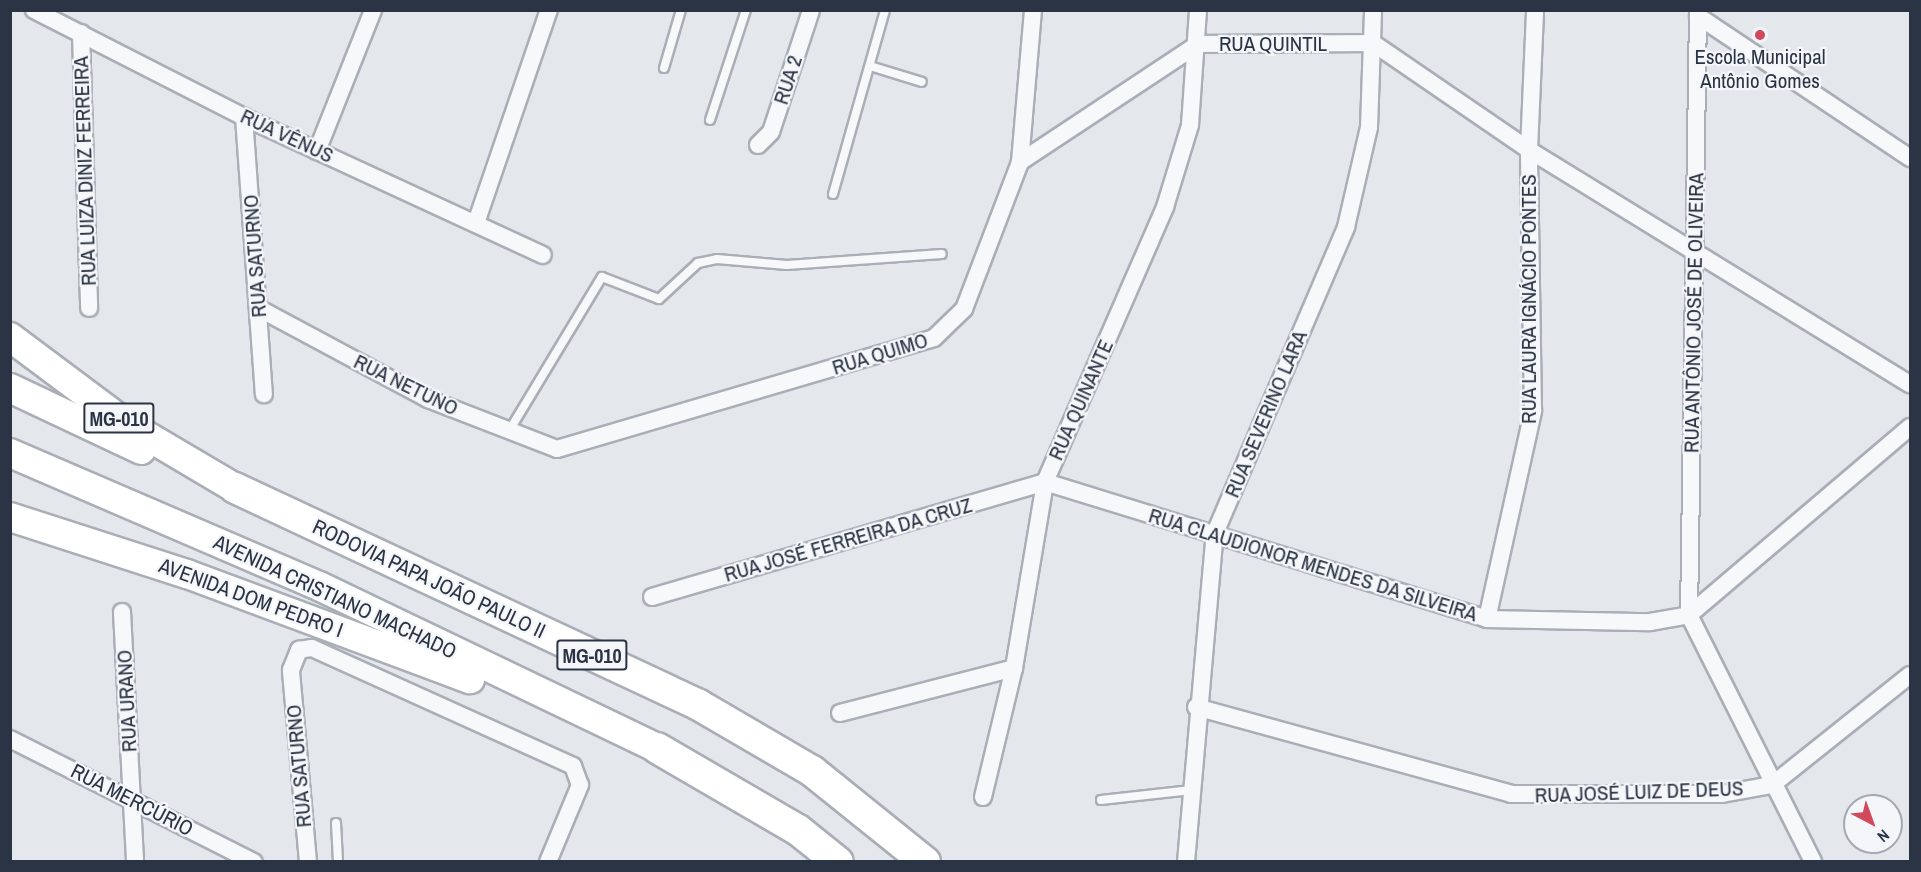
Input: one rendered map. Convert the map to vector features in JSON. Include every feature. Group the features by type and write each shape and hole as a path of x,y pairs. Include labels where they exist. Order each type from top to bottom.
{"highway":[{"name":"MG-010","path":"10,336 125,423 235,488"},
{"path":"10,388 235,488"},
{"name":"AVENIDA CRISTIANO MACHADO","path":"10,453 319,586 657,748"},
{"name":"RODOVIA PAPA JOÃO PAULO II","path":"235,488 699,705 812,771 925,861"},
{"name":"AVENIDA DOM PEDRO I","path":"10,517 441,666 607,739 657,748"},
{"path":"657,748 798,830 837,861"}],"street":[{"name":"RUA VÊNUS","path":"34,10 244,117 477,220 543,255"},
{"path":"317,151 373,10"},
{"path":"477,220 549,10"},
{"name":"RUA 2","path":"758,145 771,132 811,10"},
{"name":"RUA QUIMO","path":"557,449 934,338 964,309 1020,162 1033,10"},
{"name":"RUA QUINANTE","path":"982,797 1014,668 1045,483 1165,207 1190,125 1198,44 1198,10"},
{"name":"RUA SEVERINO LARA","path":"1186,861 1196,707 1215,533 1346,227 1369,127 1374,10"},
{"name":"RUA LAURA IGNÁCIO PONTES","path":"1487,619 1533,411 1528,150 1535,10"},
{"path":"1698,13 1911,158"},
{"name":"RUA ANTÔNIO JOSÉ DE OLIVEIRA","path":"1689,615 1698,13"},
{"name":"RUA LUIZA DINIZ FERREIRA","path":"81,33 89,308"},
{"path":"1373,43 1528,150 1696,249 1911,384"},
{"name":"RUA QUINTIL","path":"1020,162 1198,44 1373,43"},
{"name":"RUA SATURNO","path":"244,117 260,309 264,394"},
{"name":"RUA NETUNO","path":"260,309 428,399 557,449"},
{"path":"1813,861 1772,785 1689,615 1911,427"},
{"name":"RUA CLAUDIONOR MENDES DA SILVEIRA","path":"1045,483 1215,533 1487,619 1650,622 1689,615"},
{"name":"RUA JOSÉ FERREIRA DA CRUZ","path":"652,597 1045,483"},
{"name":"RUA URANO","path":"122,612 135,861"},
{"name":"RUA SATURNO","path":"308,861 291,670 299,650 312,648 573,766 580,785 549,861"},
{"path":"840,713 1014,668"},
{"name":"RUA JOSÉ LUIZ DE DEUS","path":"1196,707 1511,794 1722,794 1772,785 1911,675"},
{"name":"RUA MERCÚRIO","path":"10,739 254,861"}],"lane":[{"path":"664,68 681,10"},
{"path":"710,120 746,10"},
{"path":"833,194 885,10"},
{"path":"870,66 922,82"},
{"path":"509,431 602,278 659,299 698,263 717,259 787,265 942,254"},
{"path":"1101,800 1191,790"},
{"path":"336,823 338,861"}],"place":[{"name":"Escola Municipal Antônio Gomes","path":"1760,35"}]}
